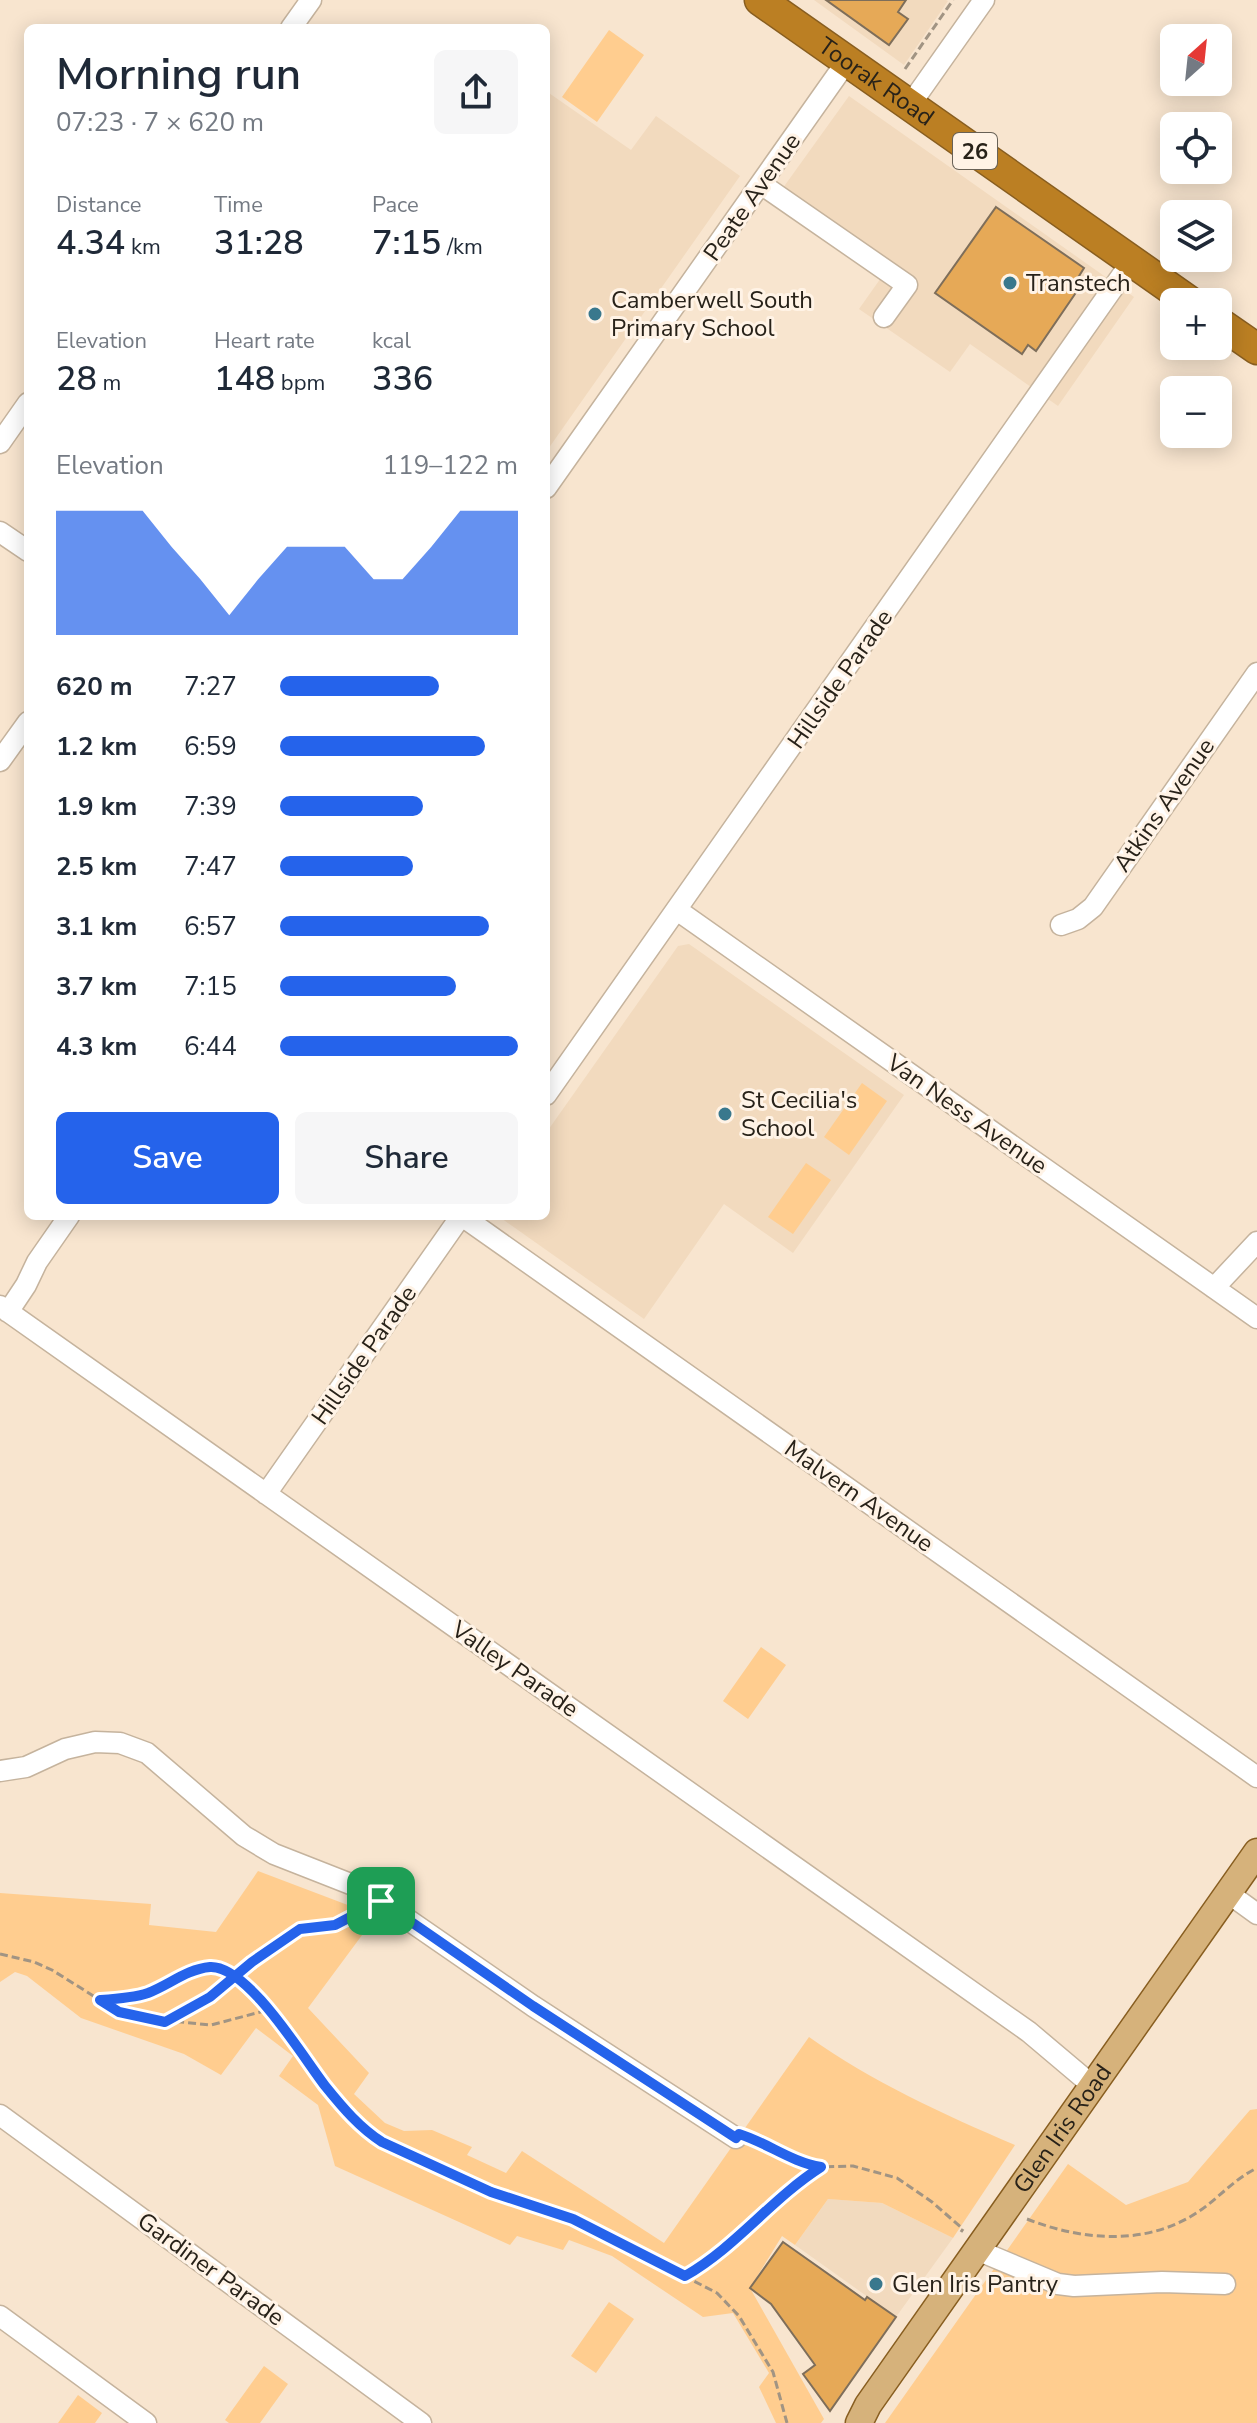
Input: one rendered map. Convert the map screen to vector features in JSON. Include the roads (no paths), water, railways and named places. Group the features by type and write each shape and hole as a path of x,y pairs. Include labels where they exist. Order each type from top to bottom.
{"highway":[{"name":"Toorak Road","path":"760,0 1170,288"},
{"path":"1232,332 1257,349"}],"main road":[{"name":"Glen Iris Road","path":"859,2417 970,2239 1098,2078 1257,1852"}],"street":[{"path":"294,24 311,0"},
{"path":"910,105 984,0"},
{"name":"Peate Avenue","path":"550,482 847,61"},
{"path":"761,184 907,285 884,317"},
{"name":"Hillside Parade","path":"550,1089 1132,261"},
{"path":"0,443 24,409"},
{"path":"0,532 24,548"},
{"name":"Atkins Avenue","path":"1061,925 1078,919 1093,907 1257,673"},
{"path":"0,761 24,728"},
{"name":"Van Ness Avenue","path":"677,910 1257,1318"},
{"path":"3,1306 26,1285 37,1262 66,1220"},
{"name":"Hillside Parade","path":"266,1494 458,1220"},
{"name":"Malvern Avenue","path":"467,1220 1257,1777"},
{"path":"1222,1293 1257,1245"},
{"name":"Valley Parade","path":"3,1306 1098,2078"},
{"path":"0,1771 26,1767 65,1749 95,1742 132,1747 158,1761 225,1821 263,1848 353,1885 381,1901 533,2006 736,2138"},
{"path":"1228,1893 1257,1914"},
{"name":"Gardiner Parade","path":"0,2115 421,2423"},
{"path":"970,2239 1058,2284 1225,2284"},
{"path":"0,2316 146,2423"}],"place":[{"name":"Transtech","path":"1010,283"},
{"name":"Camberwell South Primary School","path":"595,314"},
{"name":"St Cecilia's School","path":"725,1114"},
{"name":"Glen Iris Pantry","path":"876,2284"}]}
